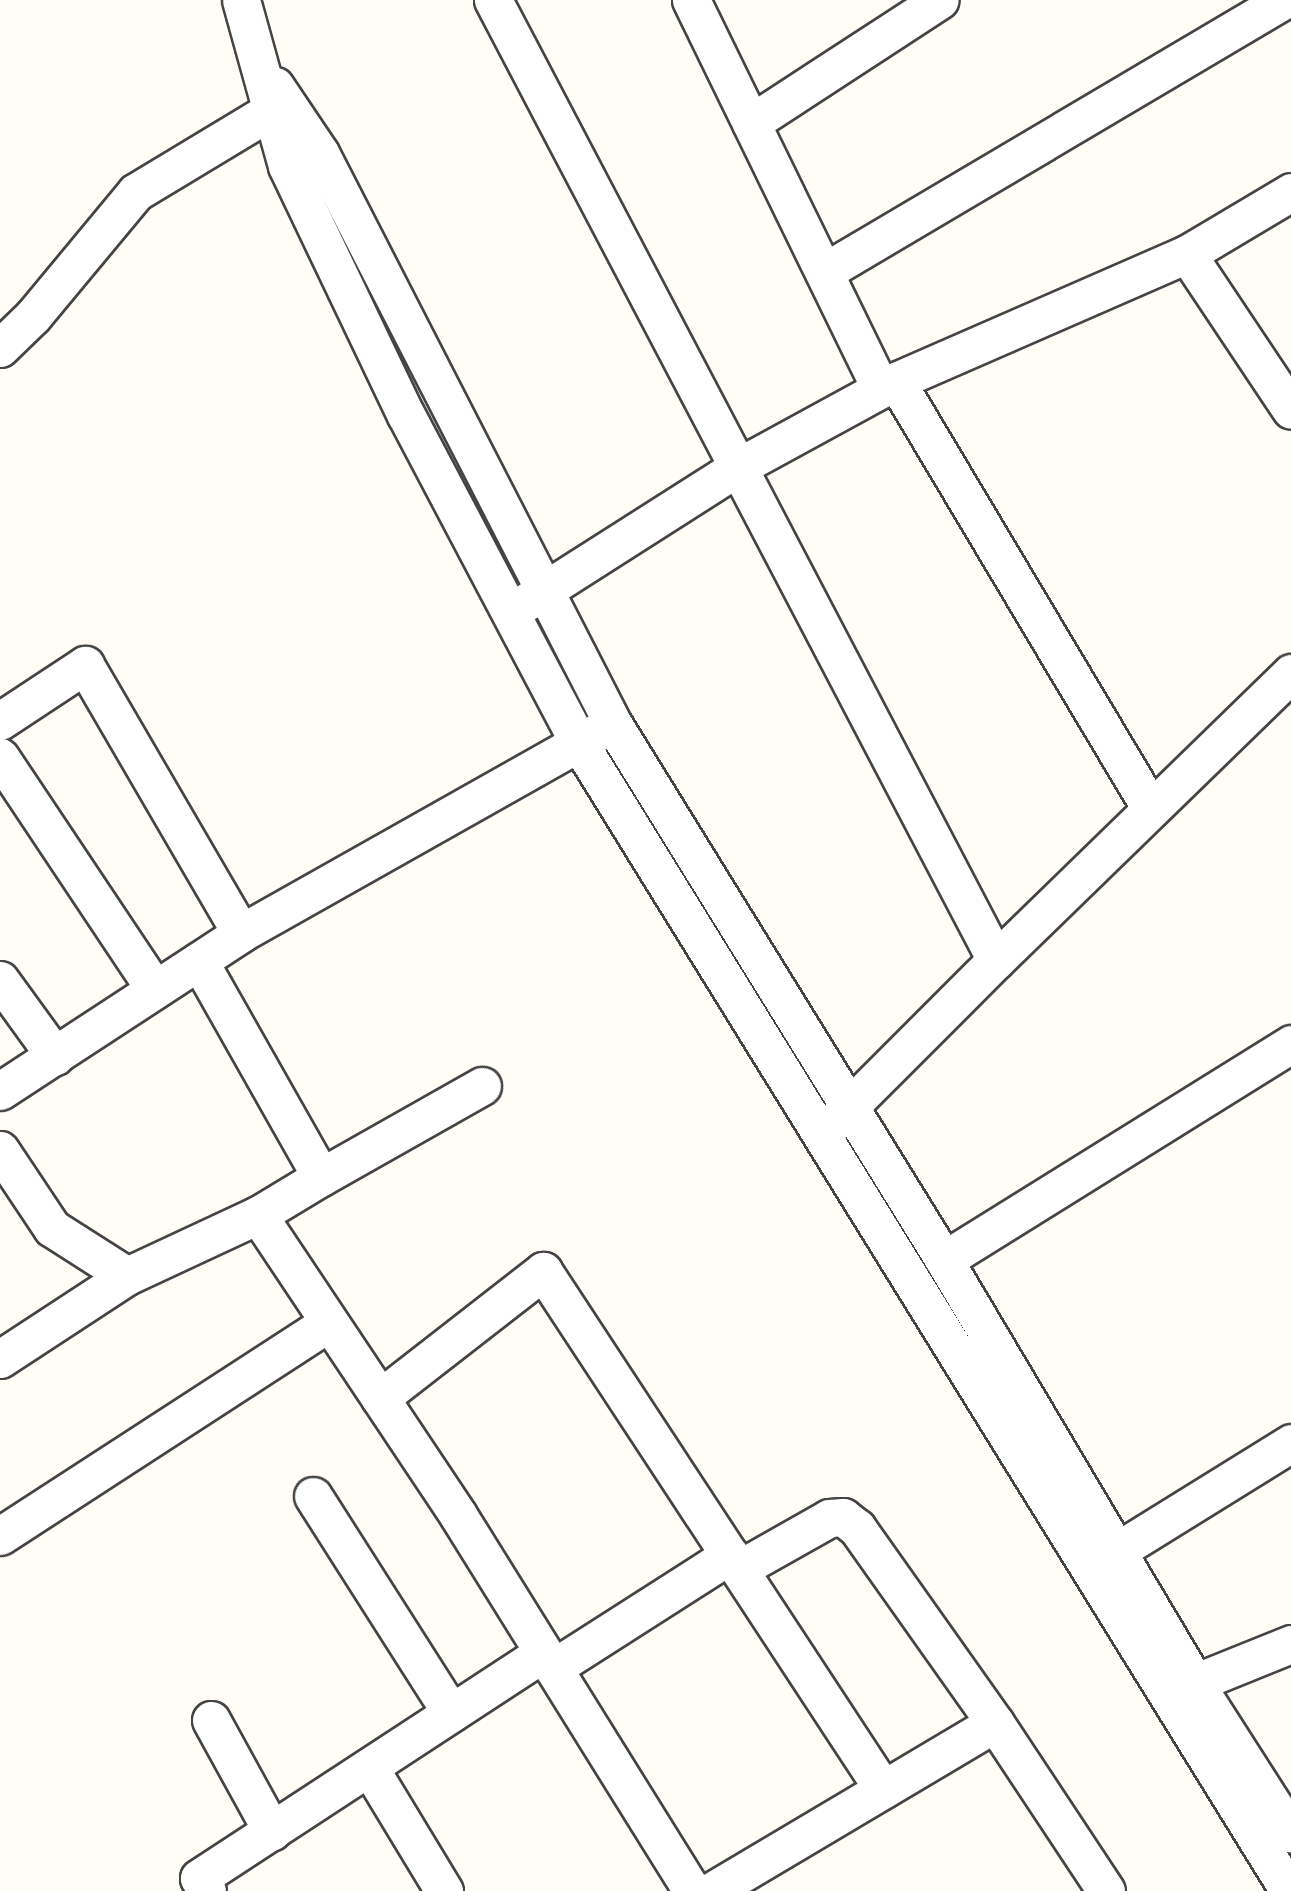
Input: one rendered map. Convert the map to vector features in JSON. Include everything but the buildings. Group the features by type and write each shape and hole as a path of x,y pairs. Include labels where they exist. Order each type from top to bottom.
{"street":[{"path":"240,0 262,68 287,166 406,415 579,743 820,1135 1180,1687 1291,1833"},
{"path":"494,0 996,960"},
{"path":"691,0 824,272 889,385 1151,809"},
{"path":"751,123 940,0"},
{"path":"824,272 1284,0"},
{"path":"262,68 320,153 613,724 848,1110 944,1260 1117,1551 1180,1687 1289,1891"},
{"path":"0,348 33,316 136,192 272,110"},
{"path":"510,612 738,467 889,385 1187,254 1291,192"},
{"path":"1187,254 1291,410"},
{"path":"0,721 85,665 241,933"},
{"path":"820,1135 1291,673"},
{"path":"0,1091 241,933 613,724"},
{"path":"0,757 155,989"},
{"path":"199,961 321,1177"},
{"path":"0,979 55,1056"},
{"path":"944,1260 1291,1044"},
{"path":"0,1359 127,1276 258,1215 482,1086"},
{"path":"0,1150 52,1228 127,1276"},
{"path":"258,1215 380,1398 692,1891"},
{"path":"380,1398 542,1271 883,1789"},
{"path":"0,1536 329,1322"},
{"path":"1117,1551 1291,1443"},
{"path":"313,1496 451,1713"},
{"path":"207,1891 199,1878 451,1713 734,1562 829,1518 843,1517 857,1528 995,1723 1092,1886"},
{"path":"1180,1687 1291,1644"},
{"path":"211,1720 272,1831"},
{"path":"712,1891 995,1723"},
{"path":"369,1767 444,1891"}]}
